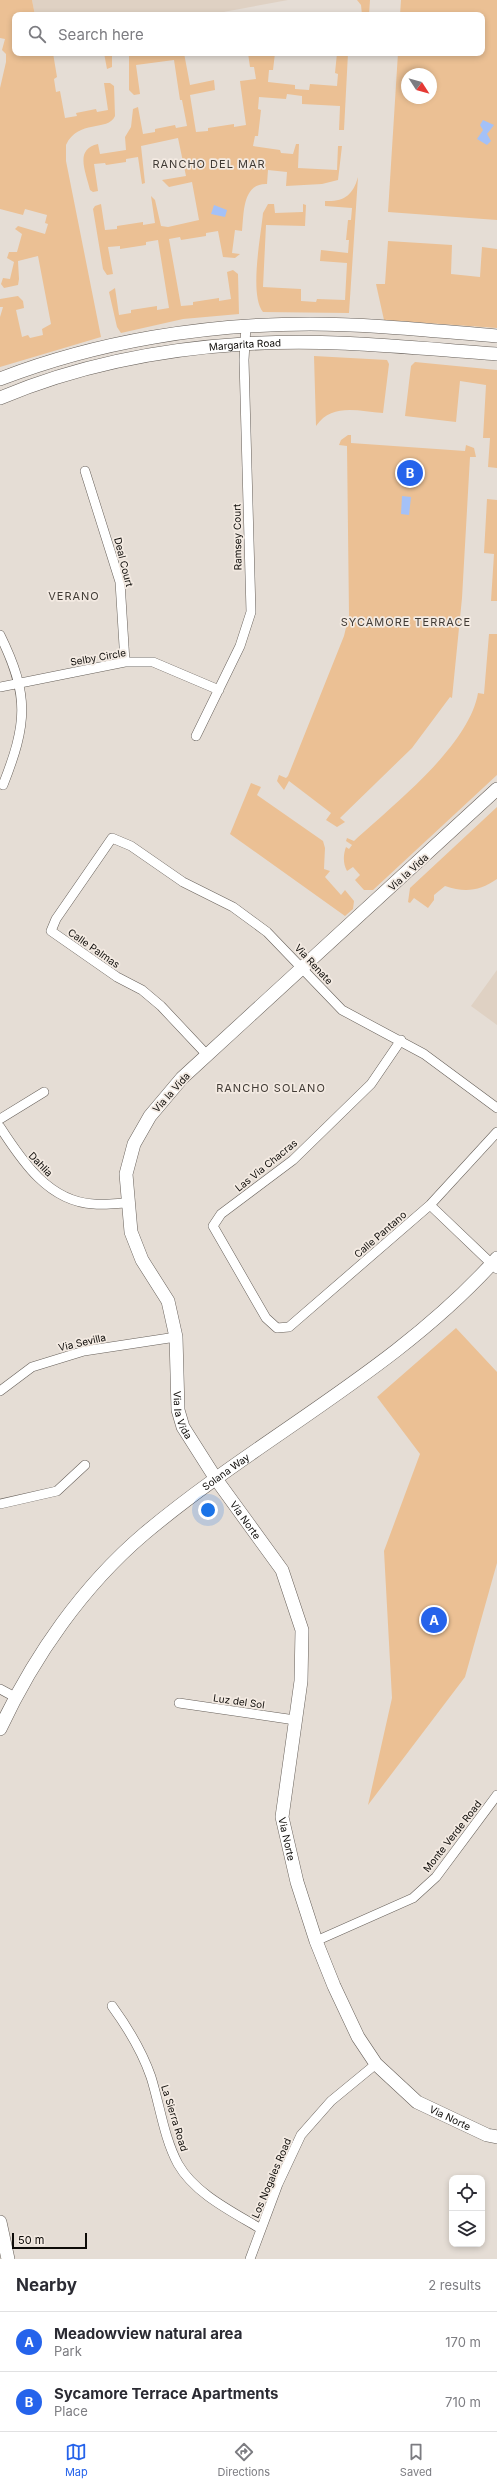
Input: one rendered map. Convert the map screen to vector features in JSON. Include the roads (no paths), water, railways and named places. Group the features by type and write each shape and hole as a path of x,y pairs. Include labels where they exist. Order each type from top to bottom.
{"street":[{"name":"Margarita Road","path":"0,379 58,359 109,346 176,333 246,326 311,324 365,326 497,336"},
{"name":"Ramsey Court","path":"196,736 240,646 251,612 245,344 246,326"},
{"name":"Margarita Road","path":"0,398 86,369 159,354 245,344 324,343 497,354"},
{"name":"Deal Court","path":"85,471 120,582 125,662"},
{"path":"0,635 11,657 19,683 23,714 18,746 3,785"},
{"name":"Selby Circle","path":"0,687 125,662 153,662 219,690"},
{"name":"Via la Vida","path":"216,1479 183,1427 178,1410 176,1337 168,1301 142,1260 131,1232 126,1174 134,1144 154,1110 182,1078 208,1056 497,789"},
{"name":"Via Renate","path":"112,838 131,846 184,882 233,907 267,932 303,967 342,1010 401,1040 424,1054 497,1108"},
{"name":"Calle Palmas","path":"112,838 56,918 50,931 117,977 142,990 161,1006 208,1056"},
{"name":"Las Via Chacras","path":"266,1318 213,1226 221,1214 293,1160 371,1084 401,1040"},
{"path":"0,1119 44,1092"},
{"name":"Dahlia","path":"0,1127 19,1156 50,1189 92,1204 128,1203"},
{"name":"Calle Pantano","path":"266,1318 277,1328 289,1327 430,1205 497,1132"},
{"path":"430,1205 495,1264"},
{"name":"Solana Way","path":"0,1729 15,1697 62,1623 105,1573 144,1535 216,1479 356,1381 436,1318 495,1264"},
{"name":"Via Sevilla","path":"0,1391 32,1367 84,1351 176,1337"},
{"path":"0,1504 57,1491 85,1465"},
{"name":"Via Norte","path":"216,1479 282,1570 302,1630 301,1682 282,1817 297,1882 316,1941 334,1986 358,2037 376,2064 418,2102 487,2136 497,2137"},
{"path":"0,1689 15,1697"},
{"name":"Luz del Sol","path":"179,1703 295,1720"},
{"name":"Monte Verde Road","path":"316,1941 413,1898 436,1877 497,1795"},
{"name":"La Sierra Road","path":"112,2006 132,2035 151,2076 170,2144 179,2165 195,2184 215,2200 261,2229"},
{"name":"Los Nogales Road","path":"250,2259 261,2229 301,2135 331,2101 376,2064"},
{"path":"0,2222 8,2259"}],"water":[{"path":"483,120 494,125 487,134 491,141 487,145 477,139 483,130 480,125"},
{"path":"214,205 227,210 225,217 211,214"},
{"path":"402,496 411,497 409,515 401,514"}],"place":[{"name":"Sycamore Terrace Apartments","path":"410,473"},
{"name":"Meadowview natural area","path":"434,1620"}],"district":[{"name":"RANCHO DEL MAR","path":"209,164"},
{"name":"VERANO","path":"74,596"},
{"name":"SYCAMORE TERRACE","path":"406,622"},
{"name":"RANCHO SOLANO","path":"271,1088"}]}
